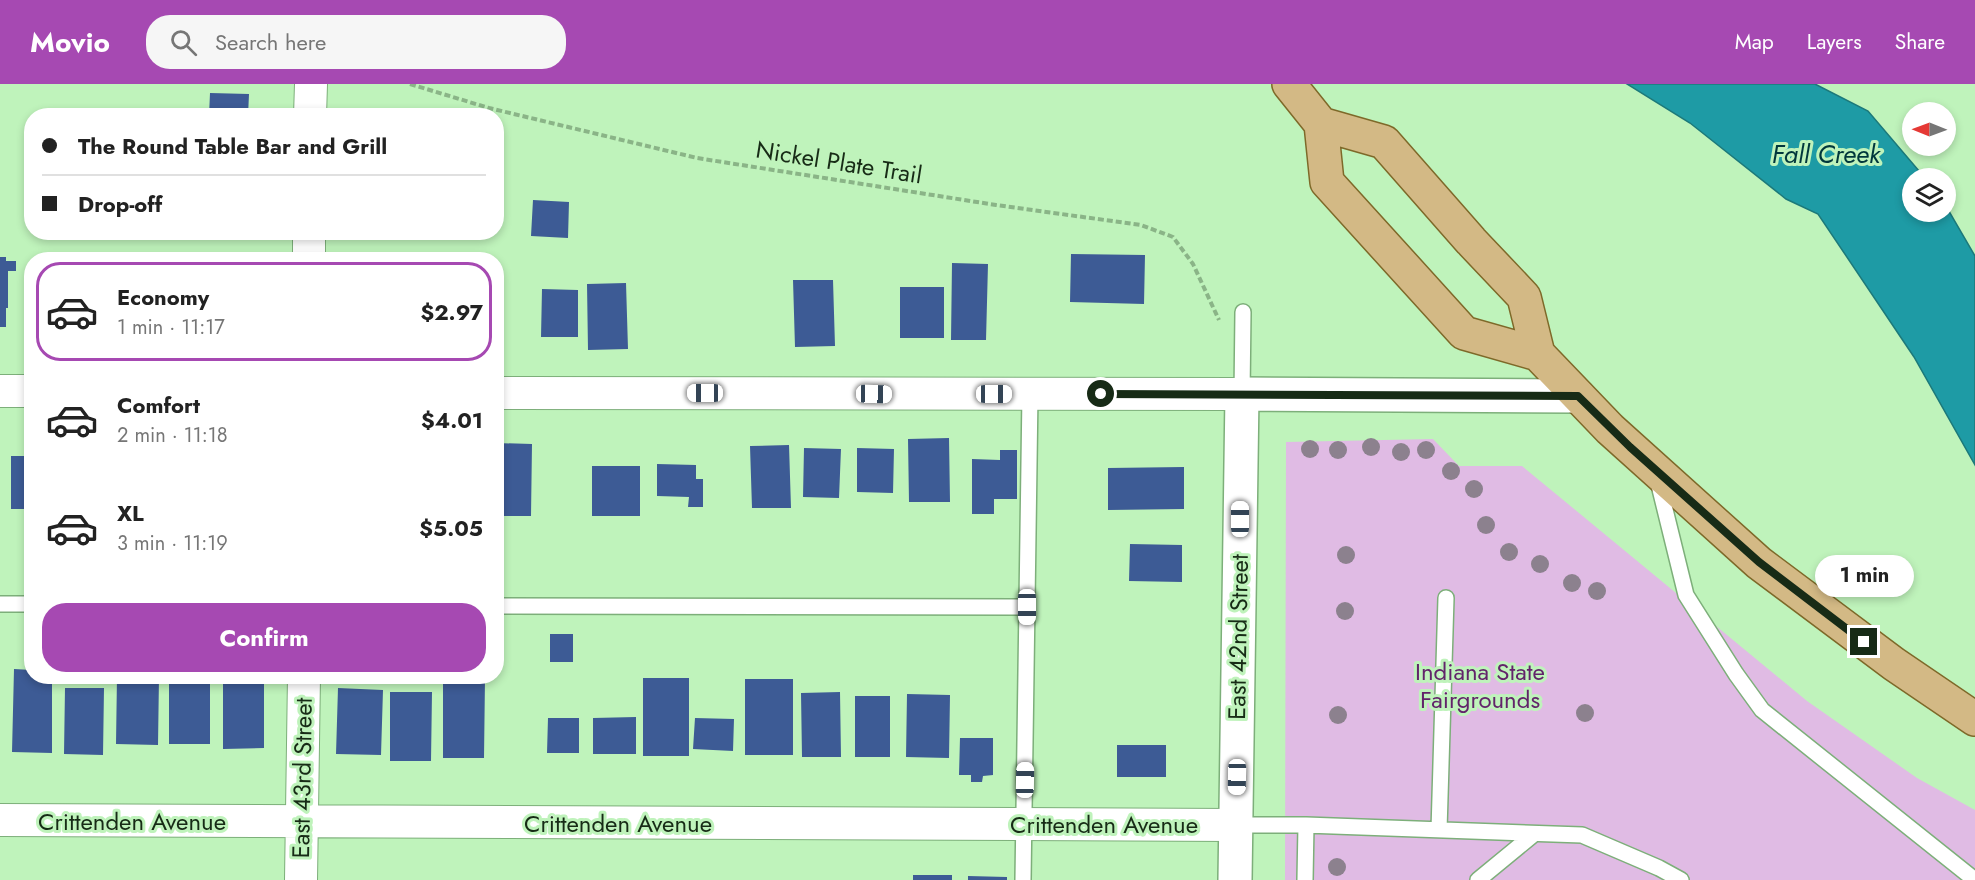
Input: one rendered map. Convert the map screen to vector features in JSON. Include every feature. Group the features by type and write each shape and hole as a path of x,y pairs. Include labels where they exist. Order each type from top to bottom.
{"main road":[{"path":"1289,84 1321,124 1327,182 1464,333 1538,354"},
{"path":"1321,124 1384,142 1524,297 1538,354 1610,429 1656,471 1759,562 1813,605 1902,670 1975,718"}],"street":[{"path":"310,108 311,84"},
{"path":"0,391 24,391"},
{"path":"504,393 1578,396"},
{"name":"East 42nd Street","path":"1235,880 1242,394"},
{"name":"East 43rd Street","path":"301,880 304,684"},
{"name":"Crittenden Avenue","path":"0,820 1236,825"}],"lane":[{"path":"1242,312 1242,394"},
{"path":"1023,880 1030,394"},
{"path":"1656,471 1686,595 1736,674 1762,710 1975,880"},
{"path":"1438,830 1446,598"},
{"path":"0,604 24,604"},
{"path":"504,606 1027,607"},
{"path":"1236,825 1306,825 1582,836 1659,868 1681,880"},
{"path":"1305,880 1306,825"},
{"path":"1478,880 1534,834"}],"path":[{"name":"Nickel Plate Trail","path":"410,84 489,108"},
{"name":"Nickel Plate Trail","path":"504,112 696,158 996,206 1141,225 1173,237 1193,264 1220,320"}],"green space":[{"name":"Indiana State Fairgrounds","path":"1433,439 1459,466 1522,466 1807,701 1917,778 1975,810 1975,880 1285,880 1286,442"}],"water":[{"name":"Fall Creek","path":"1627,84 1815,84 1868,111 1902,151 1902,156 1906,156 1916,168 1902,168 1902,222 1955,222 1975,256 1975,465 1914,357 1818,214 1786,199 1690,123"}],"building":[{"path":"210,93 249,94 248,108 209,108"},
{"path":"533,200 569,202 568,238 531,236"},
{"path":"1071,254 1145,255 1144,304 1070,302"},
{"path":"0,257 6,257 6,261 16,261 16,271 8,271 6,327 0,327"},
{"path":"952,263 988,264 986,340 951,340"},
{"path":"793,280 833,280 835,346 795,347"},
{"path":"626,283 628,349 588,350 587,284"},
{"path":"900,287 944,287 944,338 900,338"},
{"path":"542,289 578,290 578,337 541,337"},
{"path":"949,438 950,502 909,502 908,439"},
{"path":"504,443 532,444 531,516 504,516"},
{"path":"789,445 791,508 752,508 750,446"},
{"path":"804,448 841,449 839,498 803,497"},
{"path":"857,448 894,449 893,493 857,492"},
{"path":"1000,450 1017,450 1017,499 994,499 994,514 972,514 972,459 1000,460"},
{"path":"11,456 24,456 24,509 11,509"},
{"path":"657,464 696,465 696,479 703,479 703,507 688,507 689,497 657,496"},
{"path":"592,466 640,466 640,516 592,516"},
{"path":"1184,467 1184,509 1108,510 1108,468"},
{"path":"1130,544 1182,545 1182,582 1129,581"},
{"path":"550,634 573,634 573,662 550,662"},
{"path":"14,669 24,670 24,684 52,684 52,753 12,752"},
{"path":"643,678 689,678 689,756 643,756"},
{"path":"745,679 793,679 793,755 745,755"},
{"path":"117,684 159,684 158,745 116,744"},
{"path":"169,684 210,684 210,744 169,744"},
{"path":"223,684 264,684 264,748 223,749"},
{"path":"443,684 485,684 484,758 443,758"},
{"path":"65,688 104,688 103,755 64,754"},
{"path":"338,688 383,690 381,755 336,754"},
{"path":"390,692 432,692 431,761 390,761"},
{"path":"840,692 841,757 802,757 801,693"},
{"path":"907,694 950,695 949,758 906,757"},
{"path":"855,696 890,696 890,757 855,757"},
{"path":"636,717 636,754 593,754 593,718"},
{"path":"548,718 579,718 579,753 547,753"},
{"path":"695,718 734,719 733,751 693,749"},
{"path":"960,738 993,738 993,775 983,776 982,782 971,782 971,775 959,775"},
{"path":"1117,745 1166,745 1166,777 1117,777"},
{"path":"913,875 952,875 952,880 913,880"},
{"path":"968,876 1007,877 1007,880 968,880"}],"route":[{"path":"1101,394 1578,396 1610,429 1685,498 1759,562 1864,642"}]}
